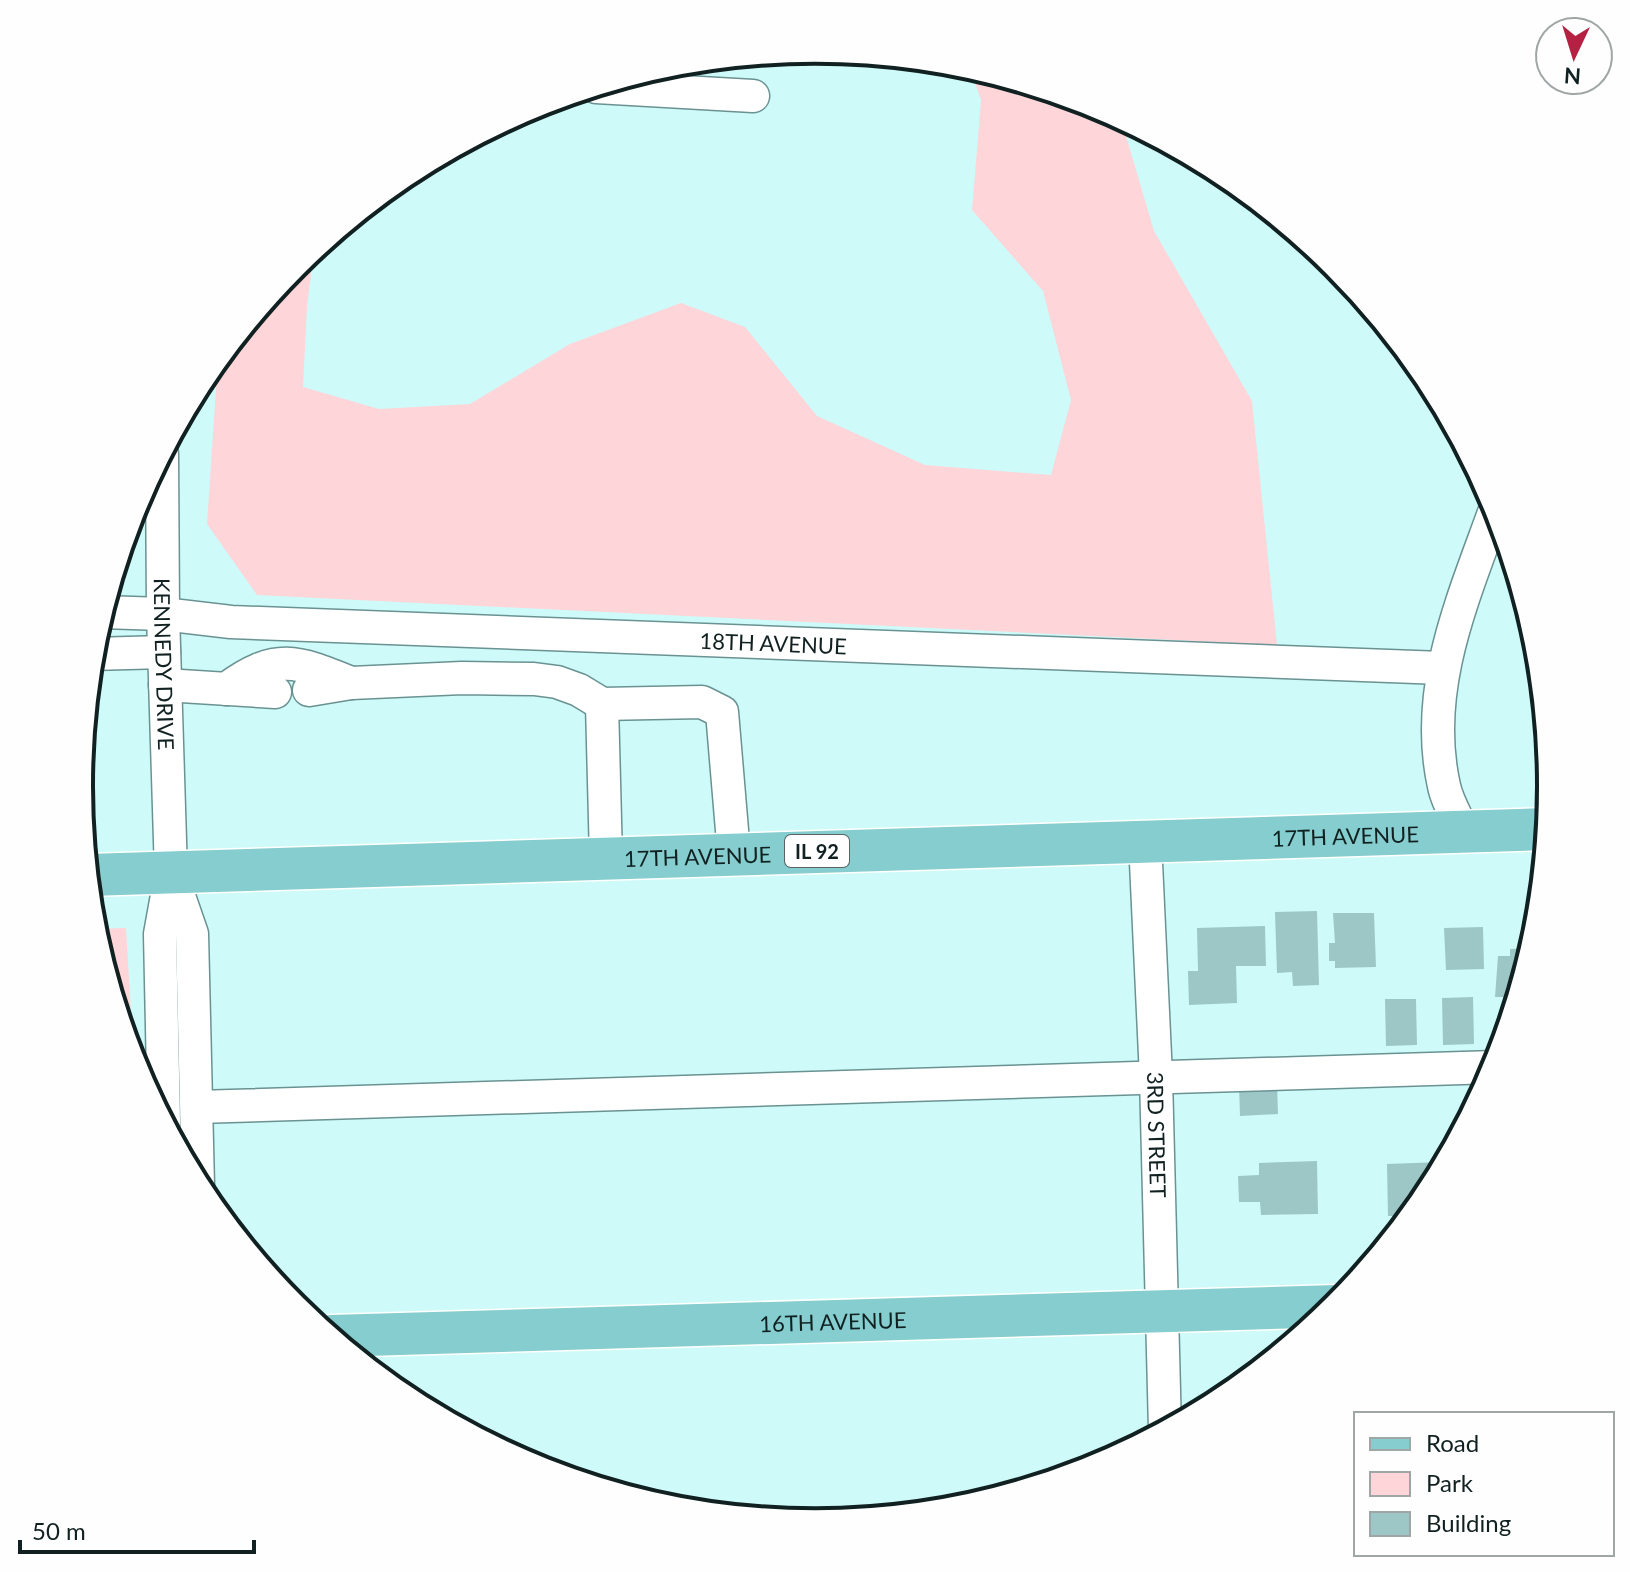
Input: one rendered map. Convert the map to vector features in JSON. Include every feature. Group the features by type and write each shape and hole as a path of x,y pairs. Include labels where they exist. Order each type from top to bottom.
{"main road":[{"name":"17TH AVENUE","path":"99,875 1535,829"},
{"name":"16TH AVENUE","path":"347,1336 1316,1307"}],"street":[{"path":"629,89 753,96"},
{"name":"KENNEDY DRIVE","path":"161,1091 160,934 171,873 162,478"},
{"path":"1463,831 1444,788 1439,755 1438,703 1442,668 1452,629 1489,527"},
{"name":"18TH AVENUE","path":"115,612 231,622 1442,668"},
{"path":"106,654 164,652"},
{"path":"226,689 250,671 267,664 309,665 351,683"},
{"path":"309,690 351,683 462,678 534,679 557,682 579,690 602,704 702,702 722,712 734,854"},
{"path":"165,685 275,692"},
{"path":"602,704 606,859"},
{"name":"3RD STREET","path":"1145,841 1156,1077 1165,1417"},
{"name":"KENNEDY DRIVE","path":"171,873 192,934 198,1159"},
{"path":"197,1107 1480,1067"}],"green space":[{"path":"975,83 1047,102 1125,134 1154,231 1252,401 1277,645 257,595 207,524 216,383 242,346 312,268 303,387 379,409 470,404 570,344 681,303 745,327 817,416 925,465 1051,475 1071,400 1043,291 972,210 981,100"},
{"path":"126,928 131,1019 118,973 107,929"}],"building":[{"path":"1317,911 1319,985 1293,986 1292,972 1277,973 1275,912"},
{"path":"1333,913 1374,913 1376,967 1335,968 1335,961 1329,961 1329,943 1335,943"},
{"path":"1265,926 1266,966 1236,966 1237,1003 1189,1005 1188,971 1198,971 1197,928"},
{"path":"1483,927 1484,969 1446,970 1444,928"},
{"path":"1510,949 1518,949 1505,997 1495,997 1498,956 1510,956"},
{"path":"1473,997 1474,1044 1443,1045 1442,998"},
{"path":"1385,999 1416,999 1417,1045 1386,1046"},
{"path":"1277,1084 1278,1114 1240,1116 1239,1085"},
{"path":"1317,1161 1318,1214 1261,1215 1260,1202 1239,1202 1238,1176 1259,1175 1259,1163"},
{"path":"1430,1162 1395,1216 1388,1216 1387,1164"}]}
